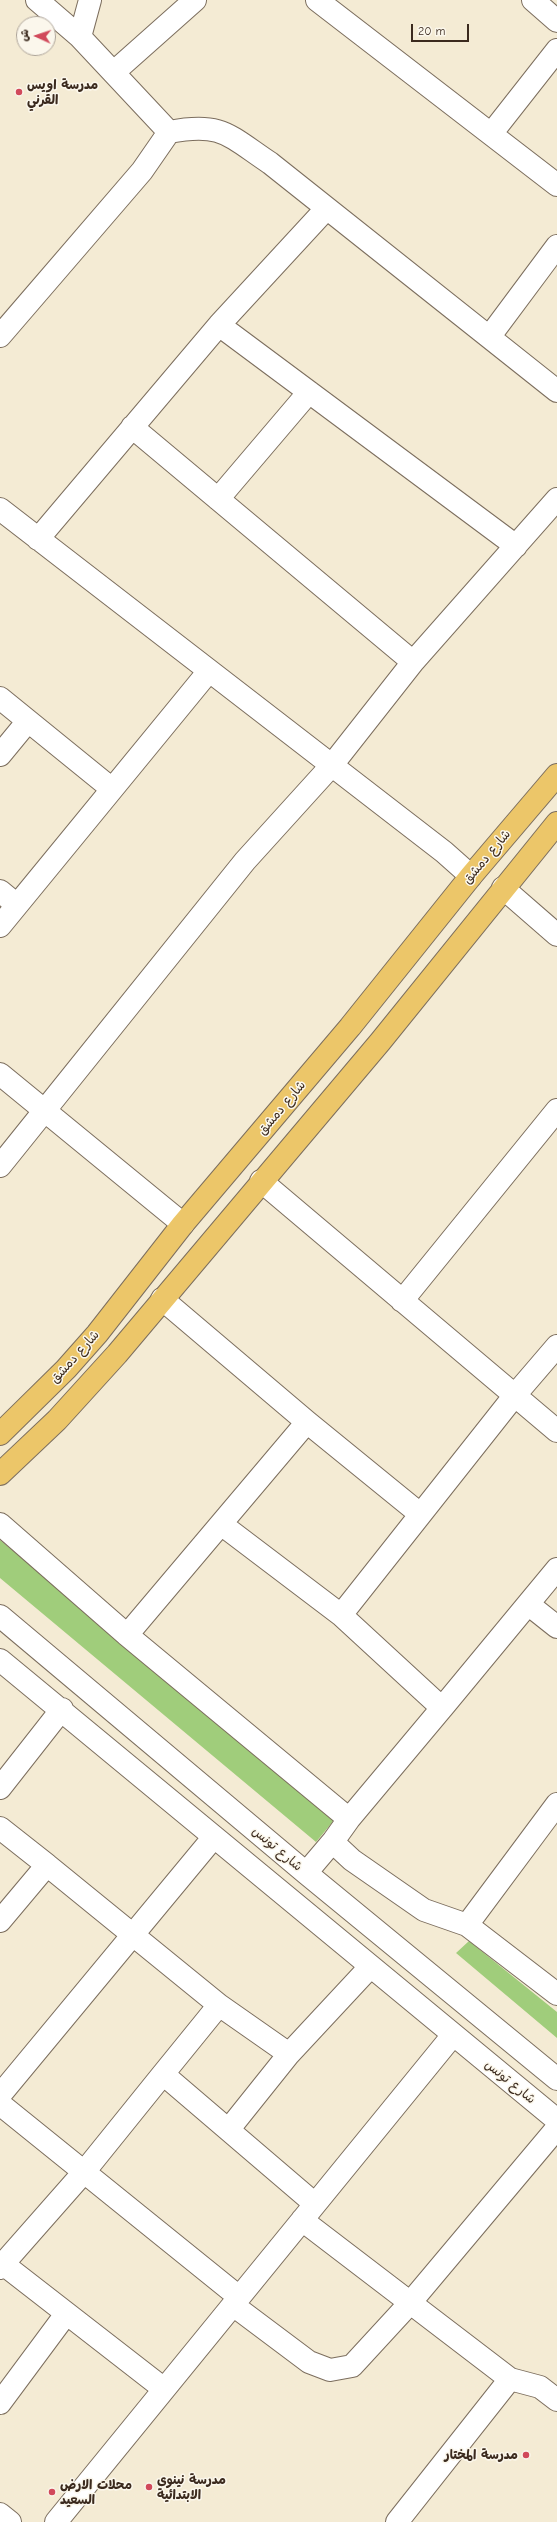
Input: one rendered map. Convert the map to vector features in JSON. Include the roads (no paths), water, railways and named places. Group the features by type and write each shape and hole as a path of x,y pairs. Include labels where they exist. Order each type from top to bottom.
{"main road":[{"name":"شارع دمشق","path":"0,1434 55,1380 97,1334 183,1224 350,1027 471,876 557,775"},
{"path":"0,1474 88,1387 380,1042 557,823"}],"street":[{"path":"37,0 80,37 169,132"},
{"path":"80,37 90,0"},
{"path":"114,72 195,0"},
{"path":"317,0 557,185"},
{"path":"533,0 557,21"},
{"path":"491,134 557,50"},
{"path":"0,336 142,171 169,132 196,127 222,131 270,163 326,209 490,336 557,391"},
{"path":"38,539 219,324 326,209"},
{"path":"490,336 557,246"},
{"path":"219,324 516,546"},
{"path":"218,499 309,392"},
{"path":"132,427 414,662"},
{"path":"0,1166 245,861 332,765 414,662 557,499"},
{"path":"0,509 444,852 471,876"},
{"path":"0,926 209,671"},
{"path":"0,698 112,789"},
{"path":"0,755 28,722"},
{"path":"503,888 557,935"},
{"path":"0,891 17,905"},
{"path":"0,1074 183,1224"},
{"path":"402,1301 557,1110"},
{"path":"261,1181 557,1431"},
{"path":"162,1299 307,1422 420,1514"},
{"path":"341,1615 515,1395 557,1346"},
{"path":"127,1635 307,1422"},
{"path":"0,1524 127,1635 349,1818"},
{"path":"221,1524 341,1615 442,1708"},
{"path":"306,1873 334,1840 349,1818 557,1569"},
{"path":"528,1604 557,1627"},
{"name":"شارع تونس","path":"0,1616 306,1873 557,2080"},
{"name":"شارع تونس","path":"0,1660 62,1709 213,1838 557,2120"},
{"path":"0,1788 62,1709"},
{"path":"467,1925 557,1804"},
{"path":"0,1828 220,2005 289,2054"},
{"path":"0,2095 213,1838"},
{"path":"334,1840 352,1860 424,1910 467,1925 557,1994"},
{"path":"0,1921 47,1865"},
{"path":"229,2129 289,2054 370,1967"},
{"path":"164,2389 2,2266 84,2172 220,2005"},
{"path":"56,2522 453,2035"},
{"path":"163,2074 229,2129 309,2212 410,2303 510,2379 540,2387 557,2400"},
{"path":"0,2104 84,2172 309,2362 330,2370 352,2366 410,2303 557,2128"},
{"path":"0,2403 6,2380 66,2314"},
{"path":"397,2522 510,2379"},
{"path":"0,2514 10,2522"}],"place":[{"name":"مدرسة اويس القرني","path":"19,92"},
{"name":"مدرسة المختار","path":"526,2455"},
{"name":"مدرسة نينوى الابتدائية","path":"149,2487"},
{"name":"محلات الارض السعيد","path":"52,2492"}]}
